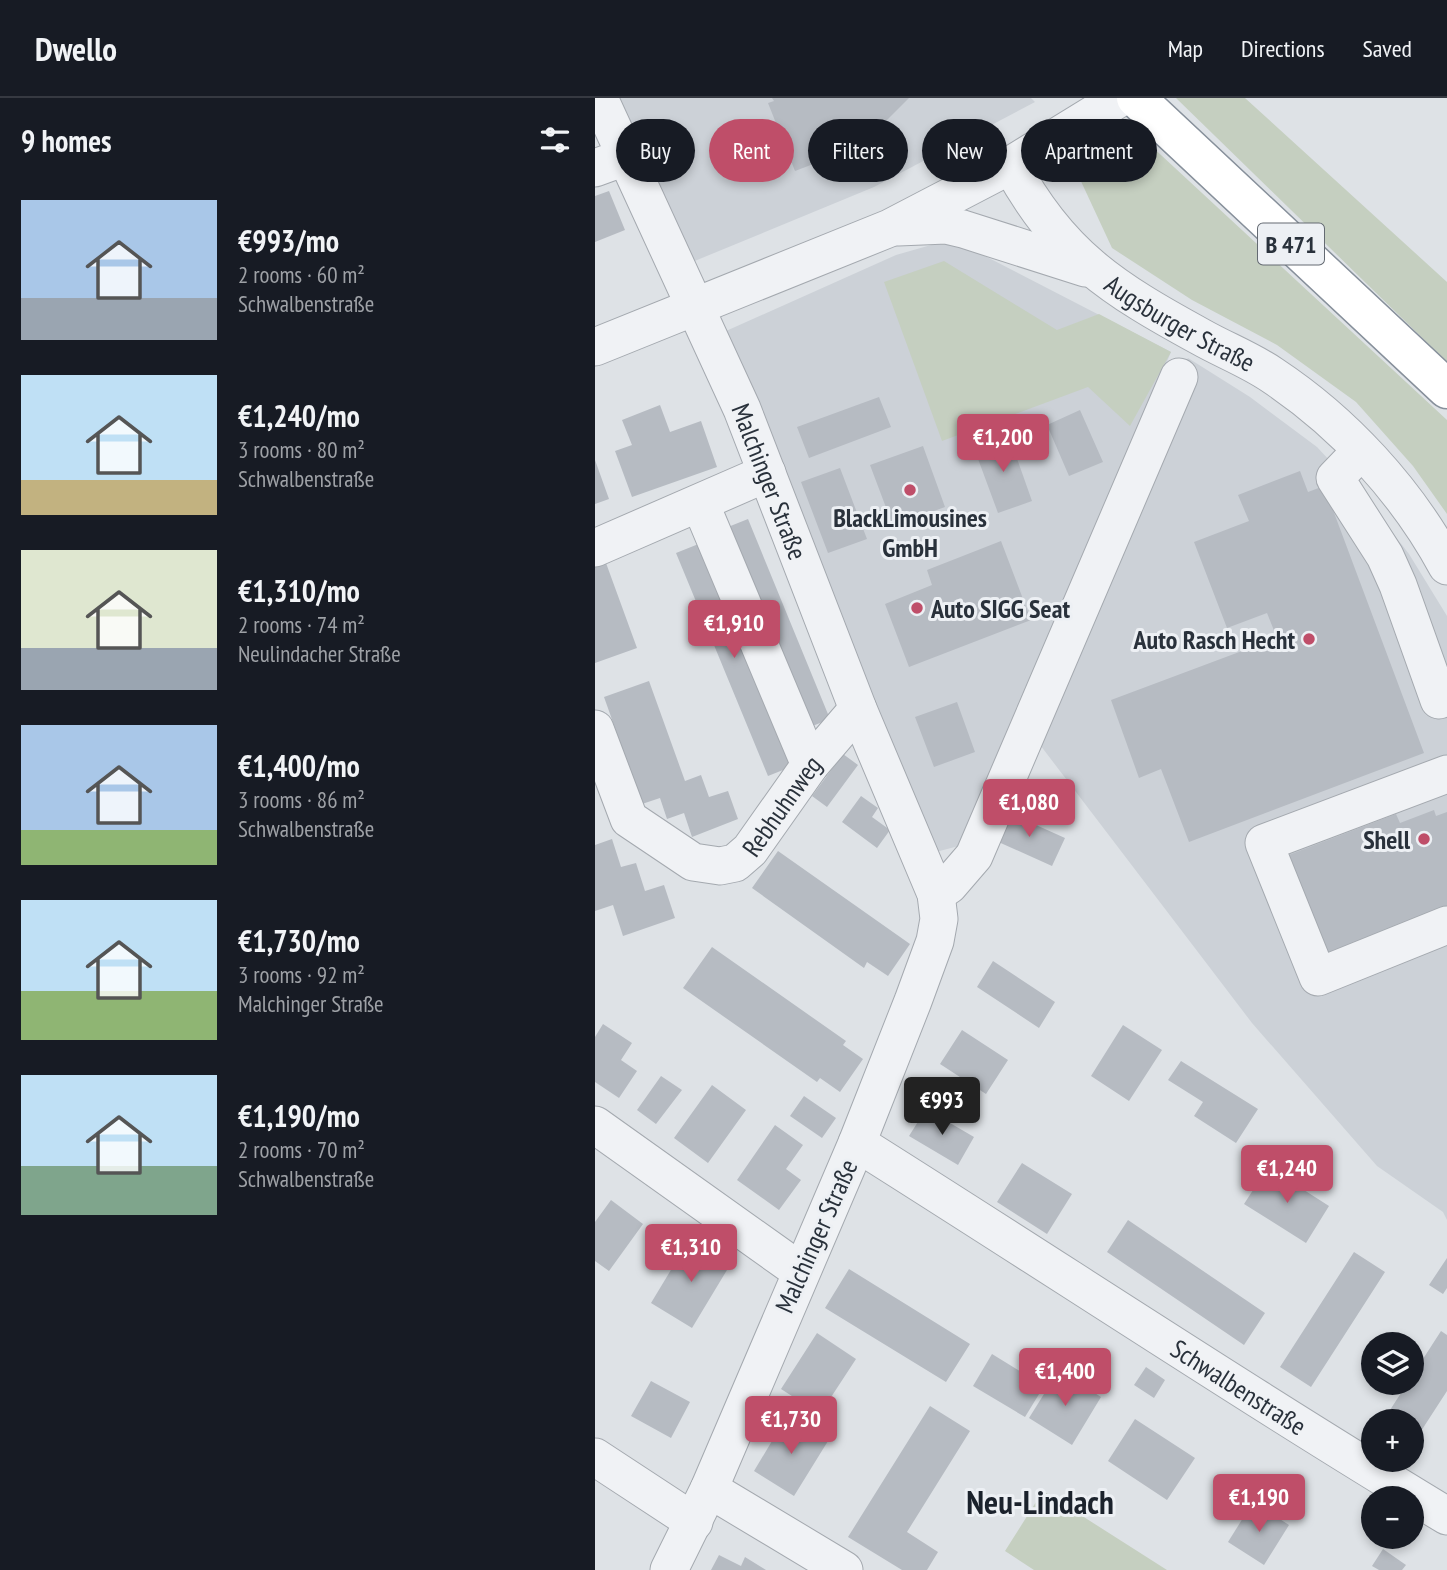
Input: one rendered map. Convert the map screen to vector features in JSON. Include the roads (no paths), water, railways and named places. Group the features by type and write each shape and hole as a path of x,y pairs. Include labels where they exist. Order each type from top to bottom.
{"highway":[{"name":"B 471","path":"1136,98 1447,389"}],"street":[{"name":"Malchinger Straße","path":"599,98 610,163 694,307 742,409 858,709 936,894 939,919 935,941 857,1143 709,1489 669,1570"},
{"path":"595,347 890,228 1011,165 1120,98"},
{"name":"Augsburger Straße","path":"1011,165 1040,216 1092,271 1198,335 1271,374 1339,427 1392,485 1434,542 1447,566"},
{"path":"890,228 946,225 1092,271"},
{"path":"936,894 949,885 974,856 1179,377"},
{"path":"1361,451 1335,478 1385,556 1439,700 1447,697"},
{"path":"595,548 767,473"},
{"path":"701,503 810,765"},
{"name":"Rebhuhnweg","path":"595,729 629,819 693,862 720,866 735,863 742,857 810,765 858,709"},
{"path":"1447,774 1264,843 1318,977 1447,925"},
{"path":"595,1125 800,1271"},
{"name":"Schwalbenstraße","path":"857,1143 1083,1286 1250,1397 1447,1516"},
{"path":"595,1457 694,1522"},
{"path":"709,1489 844,1570"}],"place":[{"name":"BlackLimousines GmbH","path":"910,490"},
{"name":"Auto SIGG Seat","path":"917,608"},
{"name":"Auto Rasch Hecht","path":"1309,639"},
{"name":"Shell","path":"1424,839"}],"district":[{"name":"Neu-Lindach","path":"1040,1501"}]}
